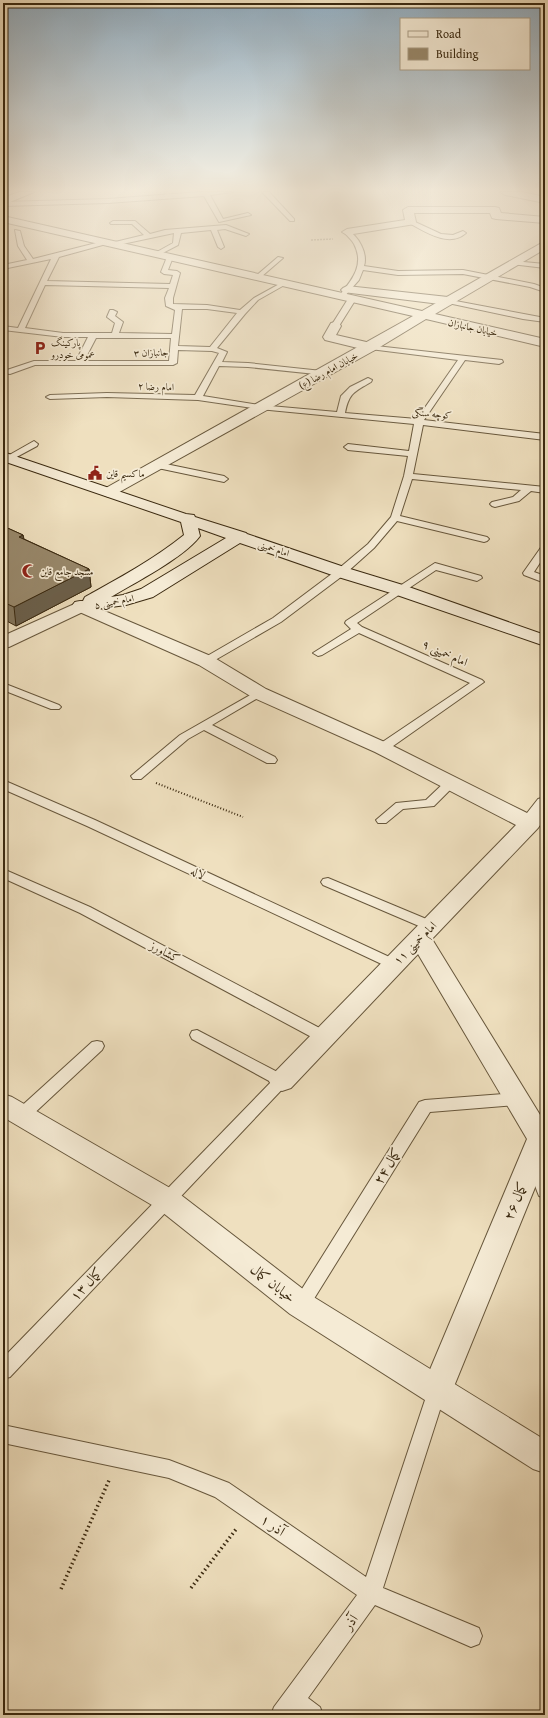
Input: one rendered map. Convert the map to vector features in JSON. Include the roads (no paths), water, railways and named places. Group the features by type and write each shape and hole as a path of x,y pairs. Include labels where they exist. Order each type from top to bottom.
{"street":[{"name":"خیابان جانبازان","path":"242,272 286,283 347,295 423,315 545,343"},
{"name":"خیابان امام رضا (ع)","path":"109,492 370,347 497,272"},
{"path":"347,295 448,301"},
{"path":"335,326 329,337 370,347"},
{"name":"امام خمینی","path":"6,457 188,518 341,572 400,590 545,641"},
{"path":"81,606 150,567 183,544 192,536 188,518"},
{"name":"امام خمینی ۵","path":"3,643 81,606 126,600 147,593 240,536"},
{"path":"81,606 206,661 259,693 382,748 451,783 539,813"},
{"name":"امام خمینی ۱۱","path":"282,1081 539,813"},
{"path":"426,932 517,1099 540,1145"},
{"name":"خیابان کمال","path":"12,1109 167,1200 301,1305 545,1458"},
{"name":"کمال ۲۶","path":"437,1391 540,1145"}],"lane":[{"path":"21,329 48,272"},
{"name":"جانبازان ۳","path":"3,371 7,372 34,363 173,363 179,310 176,307 170,306 168,298 177,273 166,272"},
{"path":"260,276 264,272"},
{"path":"335,326 347,295 356,280 359,272"},
{"path":"392,272 452,272"},
{"path":"464,272 532,285 545,290"},
{"path":"42,283 172,286"},
{"path":"212,349 242,312 256,299 286,283"},
{"path":"448,301 523,317 545,320"},
{"path":"176,307 207,307 242,312"},
{"path":"113,312 111,317 119,322 115,336"},
{"path":"3,328 63,335 175,336"},
{"path":"78,364 93,336"},
{"path":"370,347 462,359 499,362"},
{"path":"175,348 212,349 223,352 198,398"},
{"path":"206,661 277,620 341,572 370,546 395,518 408,476 419,422 462,359"},
{"path":"216,364 248,365 322,373"},
{"path":"340,415 344,398 353,389 368,380"},
{"name":"امام رضا ۲","path":"50,397 107,395 198,398 259,408 316,413"},
{"name":"کوچه سنگی","path":"316,413 419,422 545,437"},
{"path":"6,457 34,444"},
{"path":"348,447 412,454"},
{"path":"156,465 224,479"},
{"path":"408,476 545,490"},
{"path":"495,504 516,499 530,488"},
{"path":"395,518 484,539"},
{"path":"545,548 528,573 545,580"},
{"path":"318,653 358,630 350,623 435,566 477,578"},
{"name":"امام خمینی ۹","path":"358,630 478,682 382,748"},
{"path":"3,686 55,707"},
{"path":"137,776 184,738 259,693"},
{"path":"204,726 271,760"},
{"path":"382,820 400,806 430,803 451,783"},
{"name":"لاله","path":"3,784 91,823 393,964"},
{"name":"کشاورز","path":"3,873 85,910 324,1037"},
{"path":"328,882 426,932"},
{"path":"197,1035 282,1081"},
{"path":"12,1109 97,1046"},
{"name":"کمال ۱۳","path":"4,1369 282,1081"},
{"name":"کمال ۲۴","path":"301,1305 424,1106 517,1099"},
{"path":"540,1145 545,1191"},
{"name":"آذر","path":"287,1708 371,1593 437,1391"},
{"name":"آذر ۱","path":"3,1434 169,1469 222,1490 371,1593 471,1636"},
{"path":"287,1708 312,1715"}],"place":[{"name":"پارکینگ عمومی خودرو","path":"40,348"},
{"name":"ماکسیم قاین","path":"95,473"},
{"name":"مسجد جامع قاین","path":"29,571"}]}
